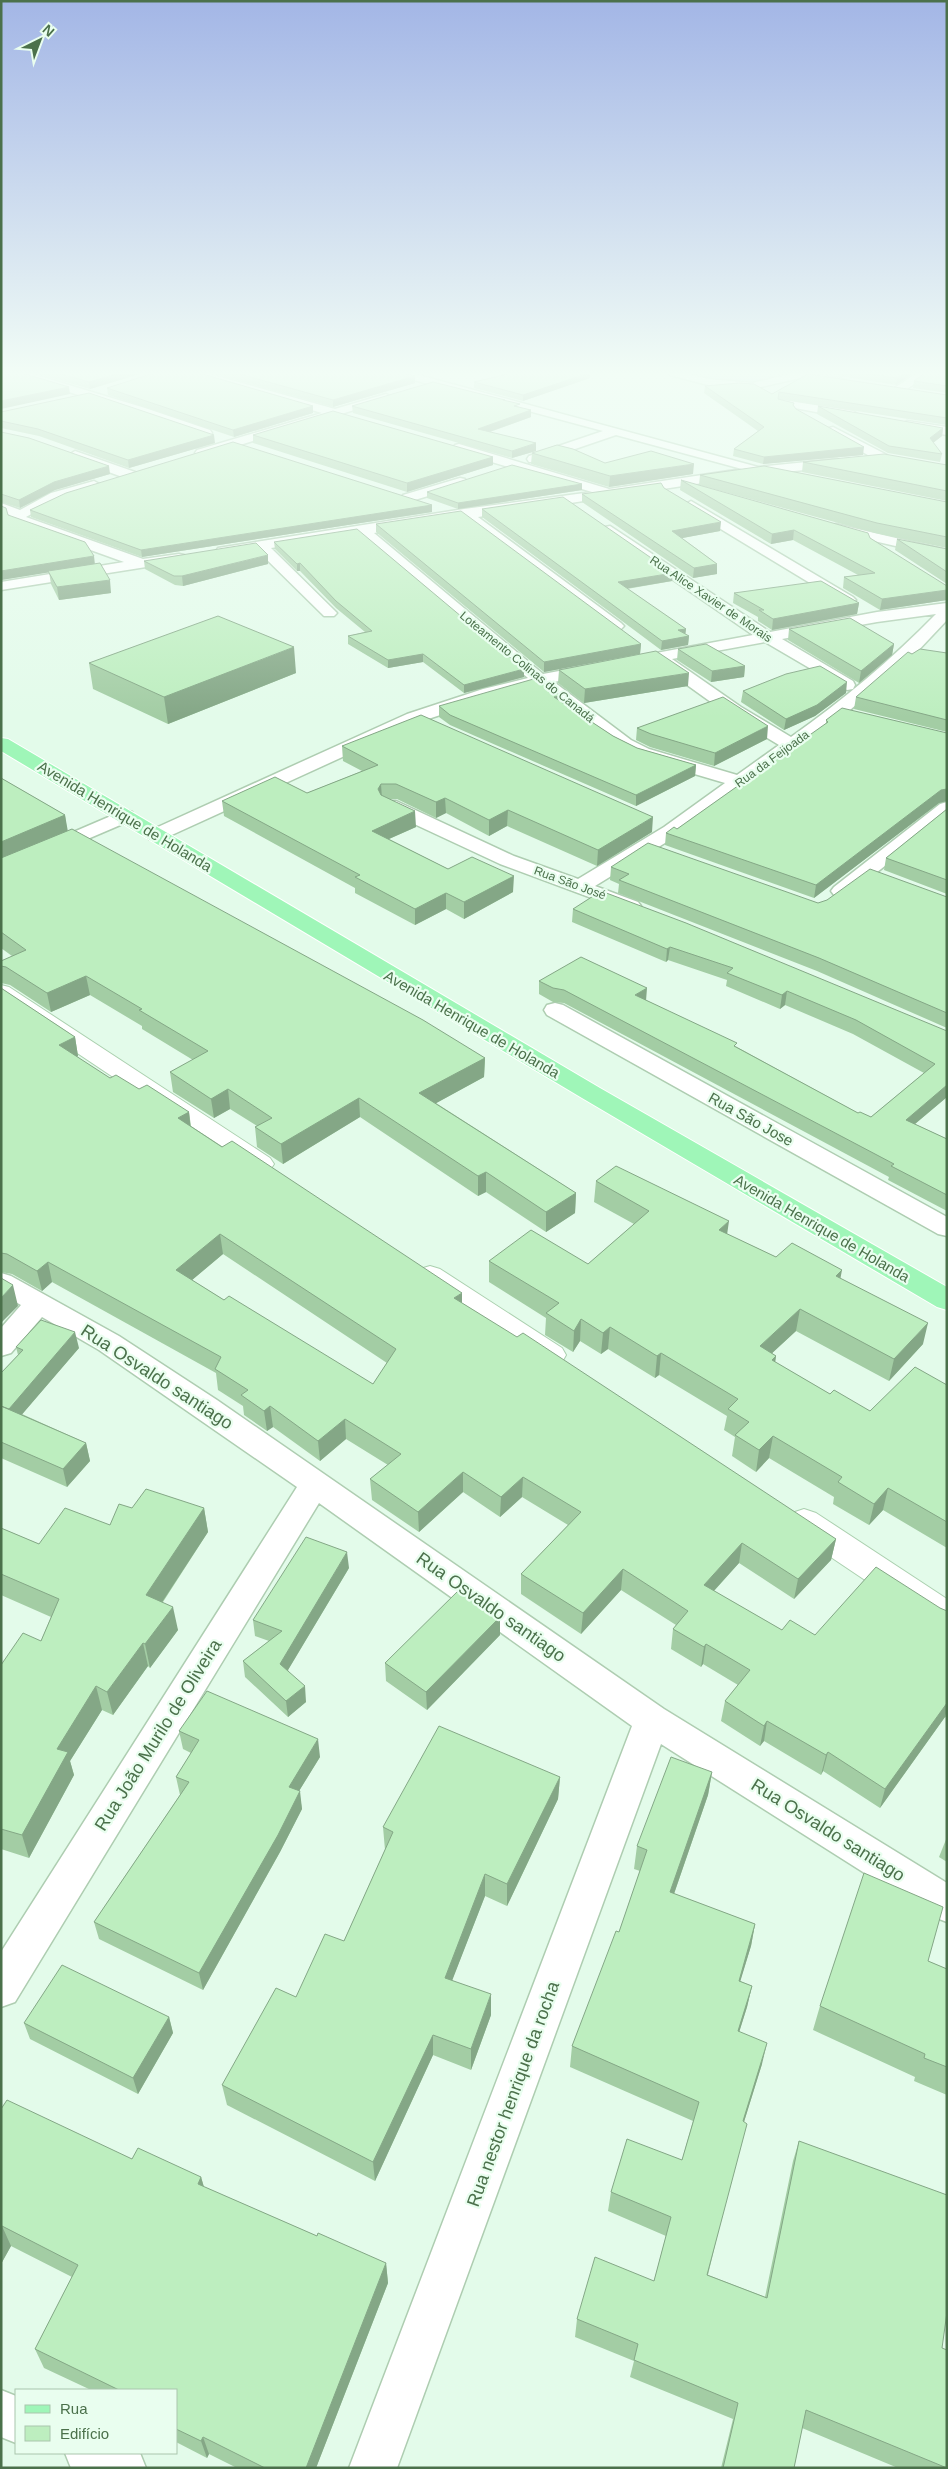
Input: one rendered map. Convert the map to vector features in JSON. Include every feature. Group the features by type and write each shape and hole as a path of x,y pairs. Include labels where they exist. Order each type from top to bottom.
{"main road":[{"name":"Avenida Henrique de Holanda","path":"1,743 738,1181 947,1300"},
{"path":"1,992 284,1179"},
{"path":"408,1261 574,1371"},
{"path":"782,1508 947,1616"}],"street":[{"path":"1,522 18,517 31,508 61,495 84,488"},
{"path":"433,488 404,496 460,514 627,634"},
{"path":"597,488 610,492"},
{"path":"3,585 361,528 565,500 636,488"},
{"path":"671,488 877,617"},
{"path":"684,488 706,493"},
{"path":"565,500 581,510"},
{"path":"1,507 18,517 141,564"},
{"name":"Rua Alice Xavier de Morais","path":"598,522 767,637 861,693"},
{"path":"826,525 873,538 947,554"},
{"name":"Loteamento Colinas do Canadá","path":"361,528 540,680 624,744 643,753 740,782"},
{"path":"873,538 874,544 886,554"},
{"path":"260,544 328,613"},
{"path":"156,835 413,718 456,703 540,680 658,657 877,617 947,609"},
{"name":"Rua da Feijoada","path":"580,886 655,850 671,831 861,693 908,652 947,609"},
{"path":"642,646 735,711 790,744"},
{"path":"908,652 927,656"},
{"path":"837,712 856,716"},
{"path":"413,718 440,730"},
{"name":"Rua São José","path":"389,805 507,860 649,913"},
{"path":"824,903 875,876 947,808"},
{"path":"1,870 125,816"},
{"path":"654,823 671,831"},
{"name":"Rua São Jose","path":"554,1010 947,1228"},
{"name":"Rua Osvaldo santiago","path":"1,1282 117,1348 314,1483 652,1720 947,1904"},
{"path":"1,1346 39,1303"},
{"name":"Rua João Murilo de Oliveira","path":"1,1988 314,1483"},
{"name":"Rua nestor henrique da rocha","path":"373,2468 652,1720"},
{"path":"1,2413 15,2420"},
{"path":"92,2454 122,2468"}],"building":[{"path":"1,488 42,488 19,500 1,494"},
{"path":"82,488 379,488 432,505 141,550 30,510 66,493"},
{"path":"439,488 554,488 458,503 427,492"},
{"path":"624,488 664,488 721,522 672,531 717,564 694,568 582,494"},
{"path":"695,488 710,488 868,533 870,538 947,586 947,590 882,599 844,577 875,573 794,530 772,534"},
{"path":"749,488 877,488 947,502 947,537 877,523"},
{"path":"933,488 947,488 947,491"},
{"path":"563,497 673,573 618,582 686,629 678,630 689,636 662,641 482,509"},
{"path":"1,506 6,508 8,515 85,542 94,556 1,571"},
{"path":"461,511 641,644 544,662 376,524"},
{"path":"357,529 524,669 464,685 423,654 388,660 348,636 372,631 336,601 300,563 297,564 274,542"},
{"path":"897,539 947,549 947,572"},
{"path":"256,543 268,555 182,576 174,576 144,561"},
{"path":"100,563 110,580 57,587 48,571"},
{"path":"821,581 859,603 773,619 759,610 764,610 734,593"},
{"path":"218,616 294,647 164,697 89,663"},
{"path":"850,618 894,644 861,671 789,629"},
{"path":"706,644 745,666 712,671 678,649"},
{"path":"920,649 947,653 947,720 856,697 908,652 912,654"},
{"path":"656,651 689,673 585,689 559,670"},
{"path":"820,666 847,682 817,705 786,719 743,691 786,674"},
{"path":"537,678 561,696 554,697 613,736 637,748 696,765 636,795 450,715 439,706"},
{"path":"723,697 768,726 715,753 637,728"},
{"path":"842,708 947,733 947,789 941,790 816,885 666,833 674,827 677,829 828,722 826,720"},
{"path":"421,715 653,817 598,850 508,810 489,820 445,798 436,802 396,784 381,784 378,789 381,795 415,811 372,831 448,869 472,857 514,876 464,902 446,893 415,909 355,877 360,875 222,801 275,777 307,793 378,765 342,746"},
{"path":"1,778 65,815 1,842"},
{"path":"947,809 947,880 886,858"},
{"path":"72,829 423,1020 485,1058 419,1093 576,1193 546,1212 486,1172 478,1176 359,1098 281,1144 255,1127 272,1118 228,1089 211,1099 170,1072 208,1051 139,1010 142,1009 86,976 47,993 6,967 1,966 1,961 26,950 1,932 1,858"},
{"path":"648,843 818,903 827,900 870,869 947,897 947,1013 819,958 619,880 629,874 611,867"},
{"path":"601,891 686,923 947,1031 947,1085 906,1120 947,1139 947,1195 891,1166 894,1164 564,990 553,988 539,981 581,957 647,988 635,995 737,1043 734,1046 858,1113 860,1112 871,1117 935,1064 856,1020 787,991 782,995 727,973 733,968 670,947 667,949 573,909"},
{"path":"1,988 75,1037 59,1045 110,1078 116,1075 139,1089 147,1085 189,1112 178,1118 222,1147 232,1141 462,1293 454,1298 517,1337 523,1333 836,1539 798,1579 742,1543 704,1585 782,1630 790,1620 815,1635 876,1567 947,1611 947,1703 885,1789 828,1752 826,1755 767,1721 764,1726 725,1701 750,1670 706,1644 704,1647 673,1629 688,1611 623,1569 583,1613 521,1574 581,1512 523,1477 501,1497 463,1472 418,1512 370,1479 401,1454 345,1419 318,1441 270,1406 264,1411 241,1395 248,1390 215,1369 221,1357 48,1262 37,1271 7,1254 1,1253","holes":["220,1234 396,1349 373,1384 229,1296 224,1300 176,1270"]},
{"path":"616,1166 729,1221 719,1230 776,1257 792,1243 842,1270 836,1276 928,1323 894,1359 800,1309 760,1346 776,1356 772,1360 830,1394 834,1390 870,1411 915,1367 947,1385 947,1522 888,1488 874,1504 838,1482 842,1477 773,1436 759,1450 735,1435 749,1422 728,1409 738,1399 661,1353 657,1356 610,1327 603,1333 581,1319 574,1331 546,1313 559,1303 489,1261 531,1230 588,1264 649,1211 596,1181"},
{"path":"1,1278 13,1285 1,1298"},
{"path":"41,1320 75,1332 9,1409 1,1406 1,1373 23,1350 16,1347"},
{"path":"1,1406 86,1443 63,1469 1,1442"},
{"path":"146,1489 204,1508 146,1595 173,1607 145,1644 143,1643 107,1692 96,1686 57,1749 68,1752 22,1835 1,1829 1,1665 23,1633 41,1641 59,1599 1,1574 1,1528 39,1544 65,1508 110,1525 119,1504 132,1508"},
{"path":"306,1537 347,1552 280,1664 305,1686 286,1701 243,1661 282,1631 253,1620"},
{"path":"460,1589 500,1617 426,1692 385,1663"},
{"path":"207,1691 318,1739 289,1787 300,1791 278,1835 199,1973 94,1922 189,1782 176,1777 199,1740 179,1731"},
{"path":"439,1726 560,1777 507,1884 485,1874 445,1978 491,1994 471,2049 433,2035 373,2162 222,2085 276,1988 296,1997 325,1934 344,1941 393,1832 383,1827"},
{"path":"671,1757 712,1772 670,1892 755,1924 739,1981 752,1986 738,2031 767,2043 743,2121 747,2124 707,2275 767,2298 799,2141 947,2195 947,2312 942,2348 947,2350 947,2468 806,2410 794,2468 723,2468 738,2403 634,2360 638,2344 577,2319 595,2257 654,2281 671,2217 611,2192 627,2139 682,2160 699,2102 572,2046 616,1931 619,1932 647,1850 637,1846"},
{"path":"864,1873 943,1907 928,1961 947,1969 947,2067 924,2058 925,2054 820,2006"},
{"path":"62,1965 169,2017 133,2078 24,2023"},
{"path":"7,2100 132,2159 138,2148 201,2177 198,2184 317,2236 318,2233 386,2263 306,2468 265,2468 203,2437 201,2441 178,2430 178,2389 117,2389 35,2349 78,2265 1,2227 1,2109"}]}
